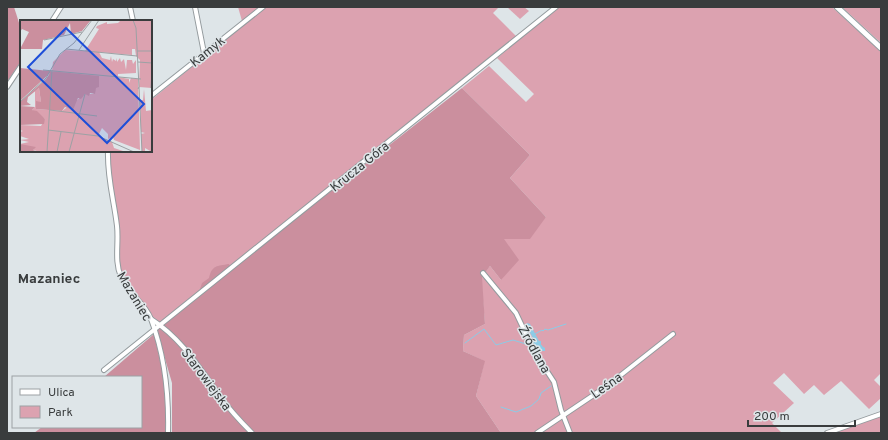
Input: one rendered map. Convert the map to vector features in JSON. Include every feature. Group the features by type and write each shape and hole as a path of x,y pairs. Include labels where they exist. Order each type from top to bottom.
{"main road":[{"path":"837,7 881,48"}],"street":[{"path":"53,20 61,7"},
{"path":"130,7 133,20"},
{"path":"195,7 204,53"},
{"name":"Kamyk","path":"152,95 263,7"},
{"name":"Krucza Góra","path":"154,331 556,7"},
{"path":"7,87 20,68"},
{"name":"Mazaniec","path":"104,370 154,331 151,319 125,285 118,268 117,226 109,183 108,152"},
{"name":"Źródlana","path":"484,273 516,314 535,352 554,382 562,415 570,433"},
{"name":"Starowiejska","path":"151,319 161,325 185,348 233,413 252,433"},
{"path":"154,331 167,378 169,403 168,433"},
{"name":"Leśna","path":"537,433 607,386 673,334"},
{"path":"827,433 881,414"}],"green space":[{"path":"238,7 261,7 242,21"},
{"path":"266,7 499,7 493,13 517,37 160,323 150,314 128,285 119,267 109,166 110,152 152,152 152,99"},
{"path":"507,7 524,7 529,11 520,19"},
{"path":"559,7 832,7 881,52 881,373 874,380 881,387 881,398 869,409 841,381 824,395 814,385 804,394 784,373 773,383 794,403 772,423 782,433 501,433 476,396 484,363 482,360 463,351 464,335 485,324 481,277 490,266 501,280 504,239 546,217 510,178 530,155 462,88 489,66 526,102 534,94 497,58"},
{"path":"842,7 881,7 881,43"},
{"path":"881,412 881,433 823,433"}],"shaded area":[{"path":"7,7 14,7 20,26 20,62 7,82"},
{"path":"462,88 530,155 510,178 546,217 530,239 504,239 519,260 501,280 490,266 482,277 485,324 464,335 463,351 485,361 476,396 501,433 172,433 172,383 157,331 168,319"},
{"path":"229,264 230,266 201,290 200,289 202,283 209,278 213,268"},
{"path":"154,334 168,395 165,433 34,433 41,428 142,428 142,376 105,376"}],"water":[{"path":"527,323 530,324 539,341 541,341 541,345 545,348 545,351 537,351 532,342 533,338 526,326"}],"waterway":[{"path":"535,334 545,329 548,330 566,324"},
{"path":"465,343 484,329 496,345 513,340 529,345"},
{"path":"501,407 516,412 531,406 539,399 541,393 551,386"}],"district":[{"name":"Mazaniec","path":"49,278"}]}
